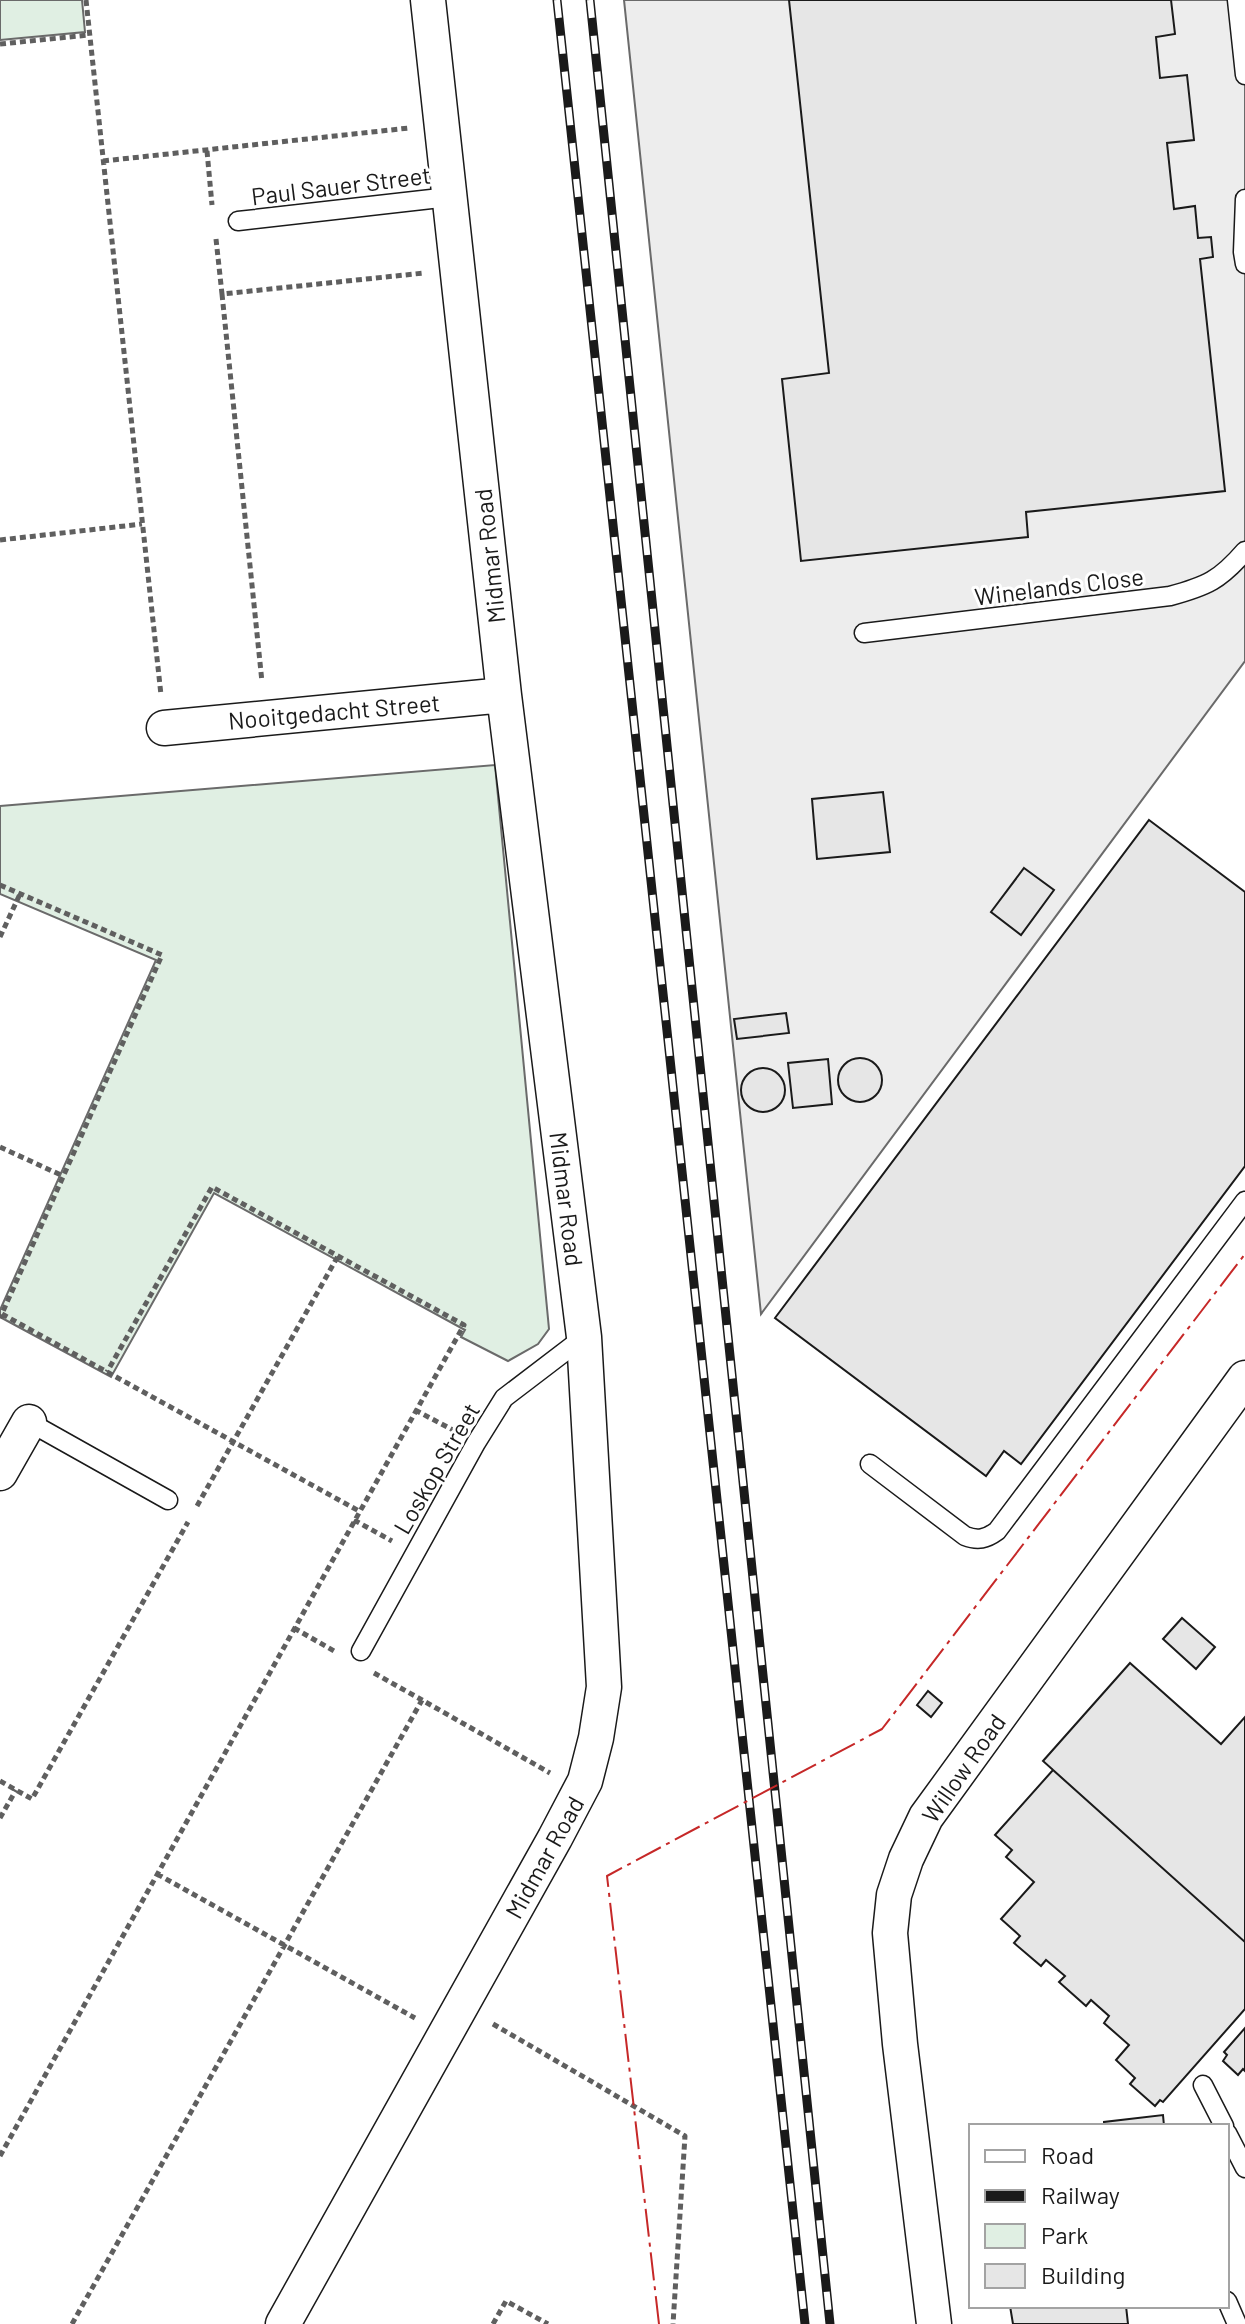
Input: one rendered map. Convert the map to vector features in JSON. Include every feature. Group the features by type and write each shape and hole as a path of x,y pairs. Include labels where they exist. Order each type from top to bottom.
{"street":[{"name":"Midmar Road","path":"283,2324 585,1781 604,1687 584,1337 504,695 428,0"},
{"name":"Nooitgedacht Street","path":"164,728 504,695"},
{"name":"Willow Road","path":"934,2324 891,1949 894,1895 906,1859 926,1817 1245,1378"},
{"path":"0,1473 29,1422"}],"lane":[{"path":"1237,0 1245,75"},
{"name":"Paul Sauer Street","path":"238,221 449,197"},
{"path":"1245,199 1245,264"},
{"name":"Winelands Close","path":"864,633 1170,596 1203,587 1229,569 1245,551"},
{"path":"870,1464 965,1536 973,1539 990,1536 1007,1518 1245,1201"},
{"name":"Loskop Street","path":"361,1651 504,1398 584,1337"},
{"path":"29,1422 168,1500"},
{"path":"1203,2085 1223,2124"},
{"path":"1229,2137 1245,2168"},
{"path":"1229,2306 1237,2324"}],"path":[{"path":"86,0 164,728"},
{"path":"0,44 89,35"},
{"path":"103,161 442,125"},
{"path":"207,151 213,209"},
{"path":"216,238 266,718"},
{"path":"222,294 457,269"},
{"path":"0,540 142,524"},
{"path":"0,885 162,955 1,1316 359,1511"},
{"path":"0,937 20,894"},
{"path":"0,1147 63,1176"},
{"path":"0,2156 464,1325 212,1187 107,1372"},
{"path":"0,1781 32,1799 338,1256"},
{"path":"415,1410 476,1443"},
{"path":"354,1520 415,1554"},
{"path":"72,2324 422,1700 580,1790"},
{"path":"0,1818 16,1790"},
{"path":"157,1874 445,2035"},
{"path":"461,2005 685,2136 673,2324"},
{"path":"493,2324 506,2301 548,2324"}],"green space":[{"path":"0,0 82,0 85,32 0,40"},
{"path":"495,765 549,1329 538,1344 508,1361 461,1337 465,1330 214,1193 111,1377 0,1317 0,1310 156,960 0,894 0,806"}],"shaded area":[{"path":"624,0 1245,0 1245,661 761,1314"}],"building":[{"path":"789,0 1171,0 1175,34 1156,37 1160,78 1187,75 1194,140 1167,143 1174,209 1195,206 1198,238 1211,237 1213,257 1200,259 1225,491 1026,512 1028,537 801,561 782,379 829,373"},
{"path":"883,792 890,852 817,859 812,799"},
{"path":"1149,820 1245,892 1245,1166 1021,1464 1004,1451 986,1476 775,1318"},
{"path":"1024,868 1054,890 1021,935 991,912"},
{"path":"786,1013 789,1033 737,1039 734,1019"},
{"path":"860,1058 875,1065 882,1080 875,1095 860,1102 845,1095 838,1080 845,1065"},
{"path":"828,1059 832,1104 793,1108 788,1063"},
{"path":"763,1068 778,1075 785,1090 778,1105 763,1112 748,1105 741,1090 748,1075"},
{"path":"1182,1618 1215,1647 1196,1669 1163,1639"},
{"path":"1130,1663 1221,1744 1245,1717 1245,1942 1043,1761"},
{"path":"928,1691 942,1703 931,1717 917,1705"},
{"path":"1053,1770 1245,1942 1245,2009 1163,2102 1160,2100 1155,2106 1130,2084 1135,2078 1116,2060 1129,2045 1104,2023 1109,2016 1091,2000 1086,2006 1059,1982 1065,1976 1046,1960 1041,1966 1014,1943 1020,1936 1001,1919 1034,1882 1006,1857 1012,1850 995,1835"},
{"path":"1245,2028 1245,2071 1243,2069 1238,2075 1223,2061 1227,2055 1224,2052"},
{"path":"1163,2115 1164,2124 1104,2124"},
{"path":"1010,2308 1126,2308 1128,2324 1013,2324"}],"railway":[{"path":"557,0 805,2324"},
{"path":"590,0 830,2324"}],"power":[{"path":"659,2324 607,1876 882,1729 1245,1254"}]}
